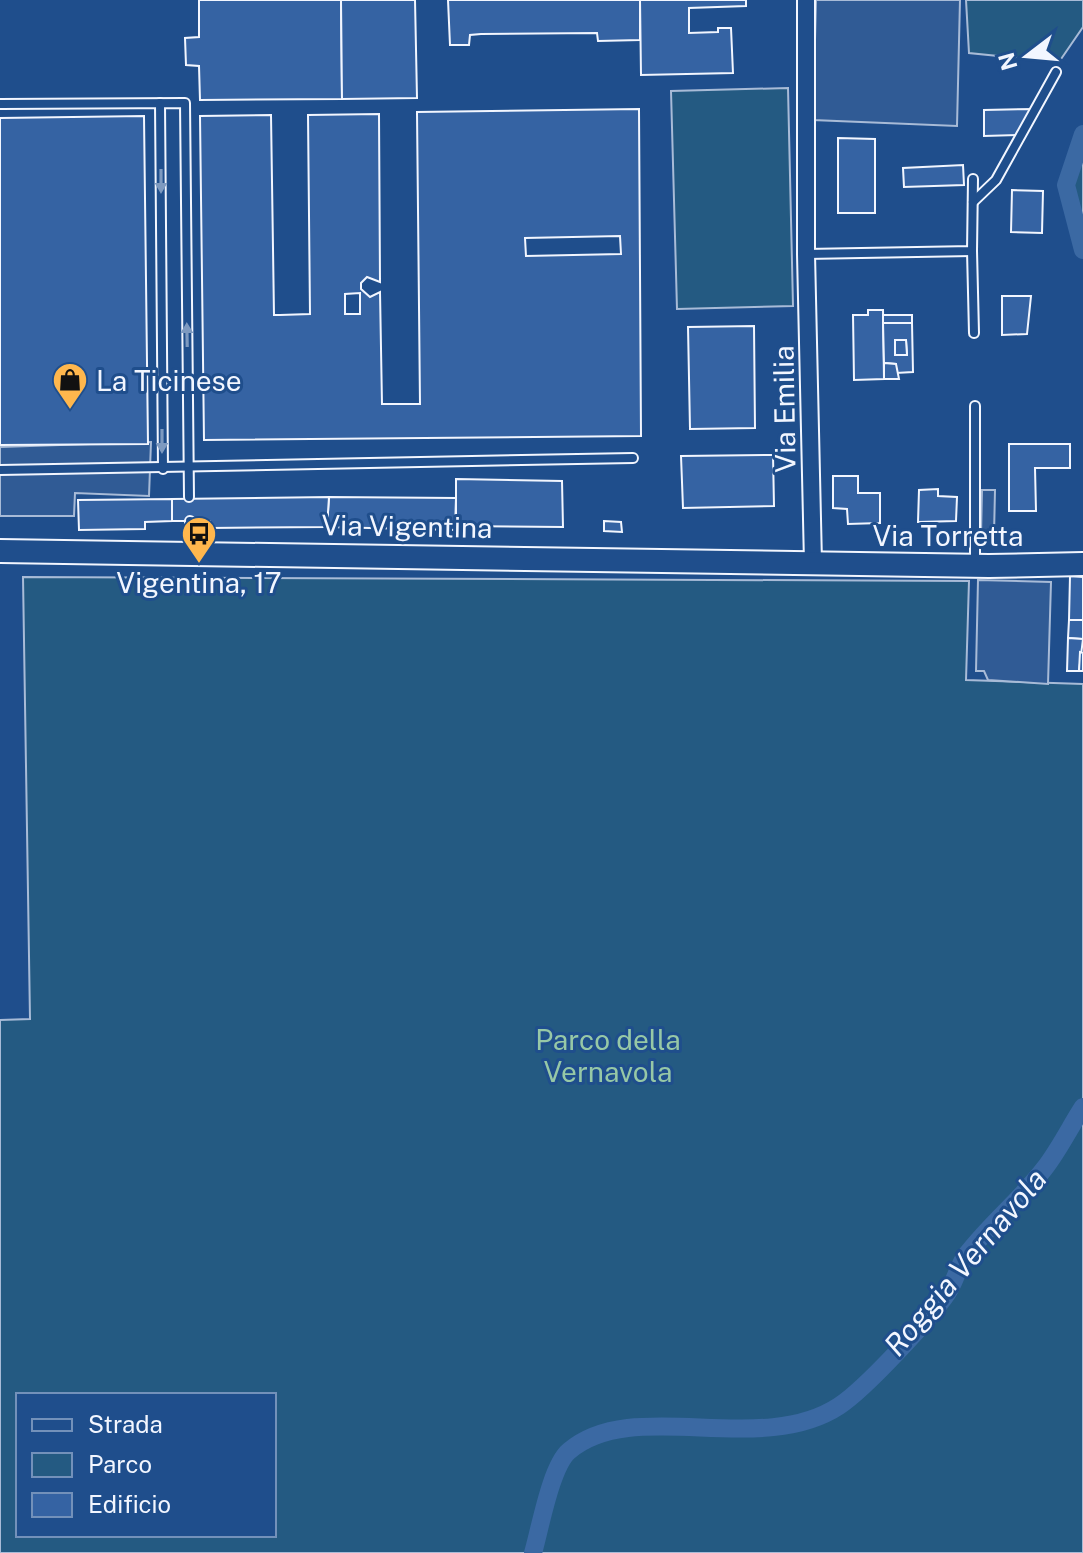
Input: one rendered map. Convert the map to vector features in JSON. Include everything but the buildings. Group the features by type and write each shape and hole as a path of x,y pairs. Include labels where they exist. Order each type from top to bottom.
{"street":[{"name":"Via Emilia","path":"806,0 806,254 813,563"},
{"name":"Via Vigentina","path":"0,551 813,563"},
{"name":"Via Torretta","path":"813,563 1083,564"}],"lane":[{"path":"973,202 996,180 1056,72"},
{"path":"160,103 163,469"},
{"path":"0,104 185,103 189,497"},
{"path":"973,179 974,333"},
{"path":"806,254 972,251"},
{"path":"975,406 975,566"},
{"path":"0,470 188,469 633,458"},
{"path":"190,521 191,553"}],"green space":[{"path":"966,0 1083,0 1083,27 1059,62 969,53"},
{"path":"788,88 793,306 677,309 671,91"},
{"path":"1083,136 1083,230 1071,184"},
{"name":"Parco della Vernavola","path":"23,577 969,581 966,680 1083,684 1083,1553 0,1553 0,1020 30,1019"}],"shaded area":[{"path":"816,0 960,0 957,126 813,120"},
{"path":"151,442 149,496 75,493 74,516 0,516 0,447"},
{"path":"982,490 995,490 994,535 981,535"},
{"path":"978,580 1051,582 1048,684 988,680 984,671 976,671"}],"waterway":[{"name":"Roggia Vernavola","path":"1083,134 1066,185 1083,250"},
{"name":"Roggia Vernavola","path":"533,1553 557,1470 569,1451 596,1435 627,1428 736,1429 807,1421 839,1406 865,1385 940,1304 967,1254 1044,1169 1083,1107"}],"place":[{"name":"La Ticinese","path":"70,411"},
{"name":"Vigentina, 17","path":"199,565"}]}
